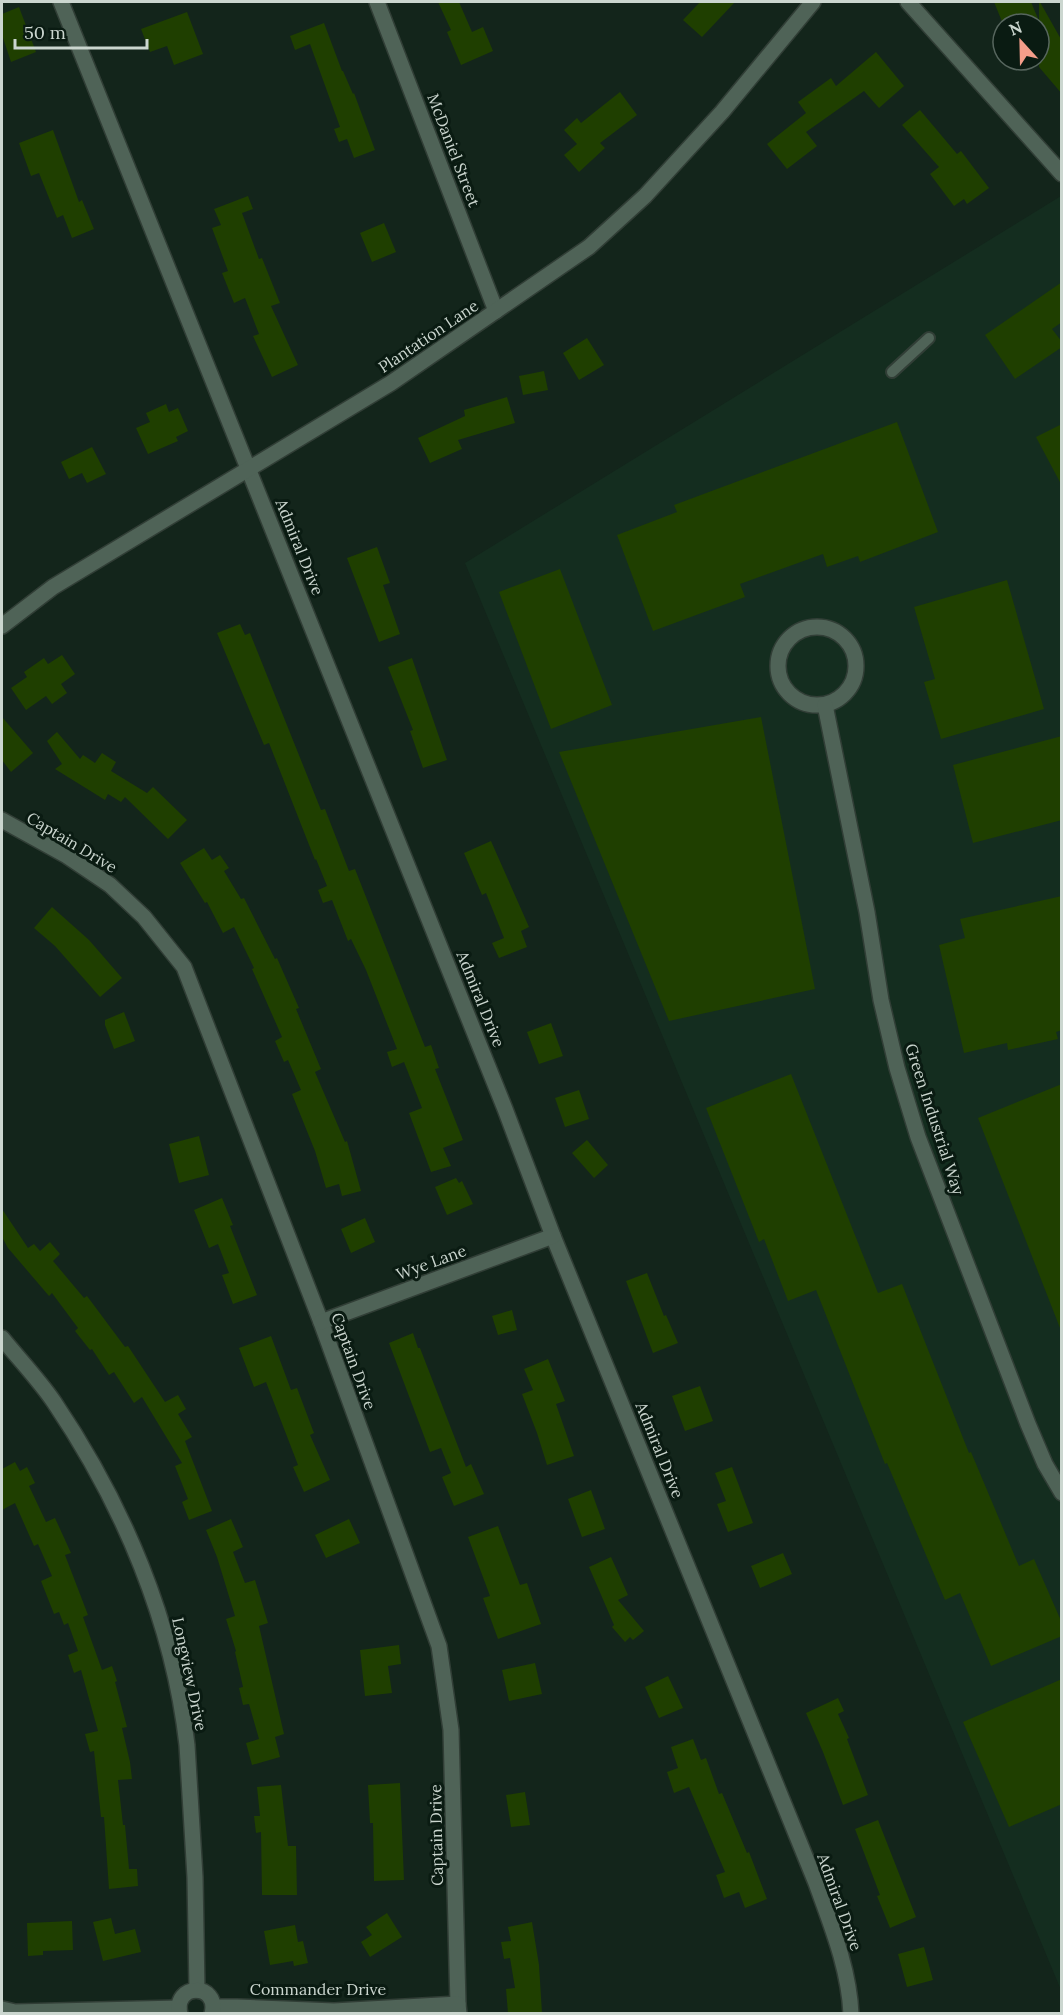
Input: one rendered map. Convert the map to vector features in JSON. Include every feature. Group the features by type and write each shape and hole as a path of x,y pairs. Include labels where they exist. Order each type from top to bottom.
{"street":[{"name":"Admiral Drive","path":"61,2 505,1109 553,1236 816,1882 840,1950 850,1992 851,2013"},
{"name":"McDaniel Street","path":"377,2 496,311"},
{"name":"Plantation Lane","path":"2,626 53,587 391,383 589,247 645,196 722,112 813,2"},
{"path":"908,2 1062,174"},
{"path":"816,627 842,635 855,656 857,669 847,692 837,700 825,705 800,702 789,695 778,672 778,658 783,646 803,629 816,627"},
{"name":"Green Industrial Way","path":"825,705 867,912 881,1000 897,1068 918,1137 1028,1424 1045,1464 1062,1493"},
{"name":"Captain Drive","path":"2,820 67,856 110,885 144,917 184,967 321,1322 439,1646 451,1730 458,2009"},
{"name":"Wye Lane","path":"321,1322 553,1236"},
{"name":"Longview Drive","path":"2,1338 53,1400 119,1512 166,1637 187,1745 195,1877 197,1990"},
{"path":"2,2009 15,2012 180,2011 180,2002 186,1993 197,1990 207,1993 213,2002 213,2010"},
{"name":"Commander Drive","path":"213,2010 458,2009"}],"lane":[{"path":"892,372 929,338"}],"shaded area":[{"path":"1061,196 1061,1990 465,563"}],"building":[{"path":"438,2 459,2 472,32 483,27 493,51 461,65 447,32 451,30"},
{"path":"700,2 735,2 702,37 683,20"},
{"path":"994,2 1031,2 1035,12 998,12"},
{"path":"1040,2 1046,12 1039,12"},
{"path":"19,7 36,52 11,62 2,35 2,14"},
{"path":"187,12 203,54 174,65 167,46 150,52 141,29"},
{"path":"1051,22 1062,41 1062,94 1043,72 1051,72"},
{"path":"324,23 375,150 354,158 347,139 339,142 334,129 340,127 310,44 295,50 290,36"},
{"path":"876,52 904,86 879,108 864,91 806,132 817,146 787,169 767,144 806,113 798,102 831,78 836,86"},
{"path":"620,92 637,115 600,143 605,148 579,172 564,155 577,144 564,130 577,118 581,123"},
{"path":"920,110 957,154 961,151 989,188 967,204 964,199 954,206 930,174 939,167 902,125"},
{"path":"53,130 79,202 82,200 94,229 72,238 63,215 57,218 39,173 31,176 19,143"},
{"path":"248,196 253,209 242,213 259,259 262,258 280,303 271,306 298,365 272,377 253,336 259,334 245,298 234,303 222,273 228,271 212,228 221,225 214,209"},
{"path":"384,223 396,252 372,262 360,233"},
{"path":"1062,282 1062,322 1052,329 1062,342 1062,347 1015,379 985,335"},
{"path":"587,338 604,365 579,380 563,353"},
{"path":"544,371 548,390 523,395 519,376"},
{"path":"507,397 515,423 458,440 462,449 430,463 418,438 465,416 464,410"},
{"path":"166,404 169,412 178,408 188,431 176,437 178,441 148,454 136,428 150,422 146,413"},
{"path":"897,422 938,532 860,562 858,556 827,567 823,554 740,584 745,597 653,631 617,535 677,512 674,505"},
{"path":"1062,424 1062,486 1036,437"},
{"path":"92,447 106,474 87,483 82,473 69,479 61,462"},
{"path":"377,547 390,583 383,585 400,634 379,642 347,558"},
{"path":"560,569 612,705 551,729 499,592"},
{"path":"1007,580 1044,709 941,739 924,682 935,679 914,607"},
{"path":"240,624 245,635 250,633 321,810 325,809 349,871 355,869 425,1047 431,1045 439,1068 435,1069 463,1140 443,1148 451,1166 431,1172 409,1113 422,1108 404,1062 392,1067 387,1052 397,1049 366,970 351,939 348,941 332,900 323,903 318,890 327,886 269,743 264,745 217,633"},
{"path":"62,655 75,674 61,684 67,693 52,704 46,696 26,710 11,688 27,677 24,672 44,658 48,664"},
{"path":"412,658 447,760 423,768 410,731 413,730 388,667"},
{"path":"2,717 33,753 11,772 2,760"},
{"path":"761,717 815,989 669,1021 559,752"},
{"path":"57,732 80,759 83,755 95,763 102,753 116,762 111,771 147,793 153,787 187,820 168,839 125,797 121,802 108,794 105,800 55,769 62,764 47,741"},
{"path":"1062,736 1062,820 973,843 953,765"},
{"path":"491,841 529,927 521,931 527,947 499,958 492,943 504,938 486,893 482,895 464,853"},
{"path":"204,848 212,860 220,855 229,868 224,871 241,899 244,898 275,959 277,958 299,1008 296,1009 321,1069 315,1072 345,1142 347,1141 361,1191 342,1196 339,1184 326,1188 315,1151 292,1094 301,1090 288,1060 284,1062 275,1041 282,1037 252,969 254,968 234,927 223,933 207,902 205,903 180,863"},
{"path":"1062,896 1062,1030 1056,1032 1058,1039 1008,1050 1007,1043 964,1053 939,945 965,938 960,919"},
{"path":"52,907 89,940 122,978 100,997 55,946 34,928"},
{"path":"124,1012 135,1041 114,1049 105,1020"},
{"path":"551,1023 563,1056 539,1064 527,1032"},
{"path":"791,1074 878,1293 902,1284 969,1453 971,1452 1019,1566 1034,1559 1062,1623 1062,1636 991,1666 960,1593 945,1600 887,1463 885,1464 816,1290 788,1301 764,1239 759,1242 706,1108"},
{"path":"1062,1084 1062,1328 1060,1328 978,1118"},
{"path":"579,1090 589,1119 565,1127 555,1098"},
{"path":"199,1136 209,1175 179,1183 169,1144"},
{"path":"587,1140 608,1165 594,1178 572,1153"},
{"path":"456,1178 459,1183 462,1181 473,1204 447,1215 435,1187"},
{"path":"222,1198 233,1225 230,1226 257,1295 233,1304 222,1275 229,1273 218,1244 209,1248 194,1210"},
{"path":"2,1209 28,1248 34,1244 40,1251 50,1242 60,1254 53,1261 84,1298 87,1296 125,1347 128,1346 165,1402 178,1395 186,1409 178,1414 192,1437 185,1441 212,1511 189,1520 182,1502 188,1499 175,1466 182,1463 142,1397 134,1403 114,1372 109,1375 92,1349 90,1350 75,1331 78,1328 52,1293 49,1296 8,1248 2,1237"},
{"path":"365,1218 375,1242 351,1253 341,1229"},
{"path":"647,1273 664,1316 666,1315 678,1343 653,1353 626,1281"},
{"path":"512,1310 517,1330 498,1335 492,1316"},
{"path":"413,1333 466,1467 471,1464 484,1494 454,1506 442,1477 451,1473 441,1448 430,1452 389,1343"},
{"path":"271,1336 291,1390 297,1388 314,1433 310,1435 330,1480 304,1492 293,1467 298,1465 266,1382 254,1387 239,1348"},
{"path":"548,1359 565,1401 556,1404 574,1456 547,1465 522,1394 533,1390 524,1369"},
{"path":"700,1386 713,1421 685,1431 672,1396"},
{"path":"15,1462 20,1471 27,1467 35,1483 29,1486 46,1522 55,1518 71,1553 65,1555 88,1615 83,1617 102,1670 112,1666 117,1681 115,1682 127,1727 122,1728 132,1779 118,1780 129,1869 137,1869 138,1886 109,1889 104,1817 101,1817 94,1751 90,1752 85,1734 98,1731 81,1670 74,1673 68,1655 78,1651 68,1623 64,1625 59,1612 54,1614 41,1581 52,1576 38,1544 34,1546 15,1503 2,1510 2,1469"},
{"path":"732,1467 753,1523 728,1532 717,1504 726,1501 715,1473"},
{"path":"591,1490 605,1529 582,1537 568,1499"},
{"path":"231,1519 243,1547 233,1552 245,1583 255,1580 268,1623 259,1626 284,1734 275,1737 280,1757 252,1765 246,1743 259,1739 249,1704 243,1705 239,1688 243,1687 236,1651 226,1619 235,1616 206,1530"},
{"path":"349,1519 360,1543 326,1558 315,1535"},
{"path":"498,1526 520,1585 527,1583 541,1624 498,1639 483,1598 490,1596 468,1537"},
{"path":"783,1553 792,1574 760,1588 751,1566"},
{"path":"611,1557 628,1595 618,1600 644,1631 633,1640 630,1637 625,1642 612,1627 614,1625 589,1567"},
{"path":"399,1645 401,1664 388,1666 392,1693 365,1696 360,1650"},
{"path":"535,1663 542,1694 509,1701 502,1670"},
{"path":"668,1676 683,1708 659,1718 645,1687"},
{"path":"1062,1679 1062,1804 1009,1827 963,1722"},
{"path":"838,1698 844,1711 838,1714 849,1738 847,1739 868,1795 843,1805 806,1713"},
{"path":"693,1739 701,1760 706,1758 719,1794 722,1793 747,1853 749,1852 767,1899 745,1908 739,1892 724,1898 716,1875 725,1872 689,1787 674,1793 667,1772 678,1768 671,1747"},
{"path":"400,1783 404,1880 374,1881 373,1823 370,1823 368,1785"},
{"path":"281,1785 288,1846 296,1846 297,1895 262,1895 261,1832 256,1833 254,1816 260,1816 257,1787"},
{"path":"525,1792 530,1825 511,1827 506,1795"},
{"path":"878,1820 916,1917 890,1928 855,1829"},
{"path":"387,1913 402,1937 370,1957 361,1942 372,1935 366,1927"},
{"path":"111,1918 115,1934 135,1929 141,1952 103,1961 93,1922"},
{"path":"72,1921 73,1950 43,1951 43,1955 28,1956 27,1923"},
{"path":"532,1922 539,1965 542,2013 508,2013 506,1989 515,1988 510,1958 504,1959 501,1942 511,1941 508,1927"},
{"path":"295,1925 298,1942 303,1941 308,1963 294,1966 293,1961 270,1965 264,1931"},
{"path":"924,1947 933,1980 907,1987 898,1954"}]}
